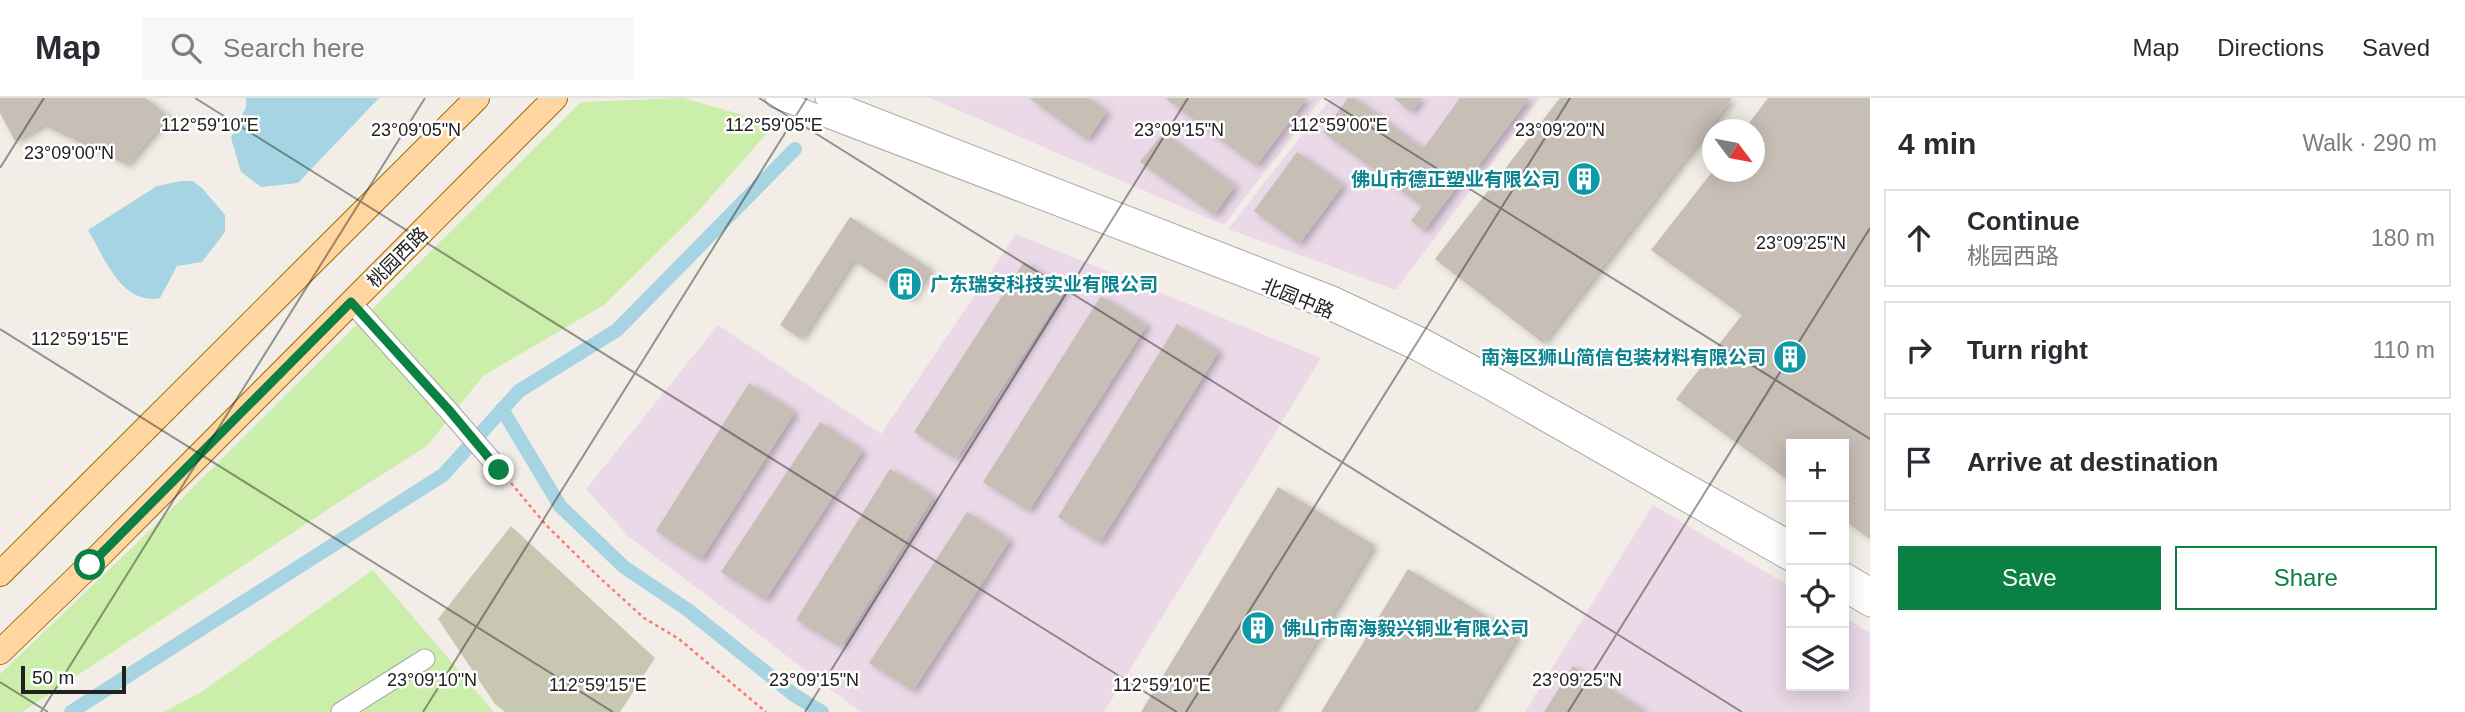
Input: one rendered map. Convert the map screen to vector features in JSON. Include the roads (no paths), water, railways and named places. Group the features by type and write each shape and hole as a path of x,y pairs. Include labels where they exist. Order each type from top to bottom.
{"main road":[{"path":"0,574 477,98"},
{"name":"桃园西路","path":"0,652 555,98"}],"street":[{"name":"北园中路","path":"775,98 1327,309 1417,351 1488,389 1786,559"},
{"name":"北园中路","path":"825,98 1333,296 1483,370 1786,538"},
{"path":"351,302 449,410 499,470"},
{"path":"1849,575 1870,587"},
{"path":"1849,595 1870,607"},
{"path":"341,712 425,659"}],"water":[{"path":"246,98 379,98 298,183 261,187 241,172 231,138 246,107"},
{"path":"193,181 202,188 225,215 225,232 202,262 177,266 160,298 135,295 116,277 88,230 157,186"}],"waterway":[{"path":"71,712 443,475 519,391 617,330 795,149"},
{"path":"502,409 560,506 624,567 688,610 794,695 822,712"}],"place":[{"name":"佛山市德正塑业有限公司","path":"1584,179"},
{"name":"广东瑞安科技实业有限公司","path":"905,284"},
{"name":"南海区狮山简信包装材料有限公司","path":"1790,357"},
{"name":"佛山市南海毅兴铜业有限公司","path":"1258,628"}]}
